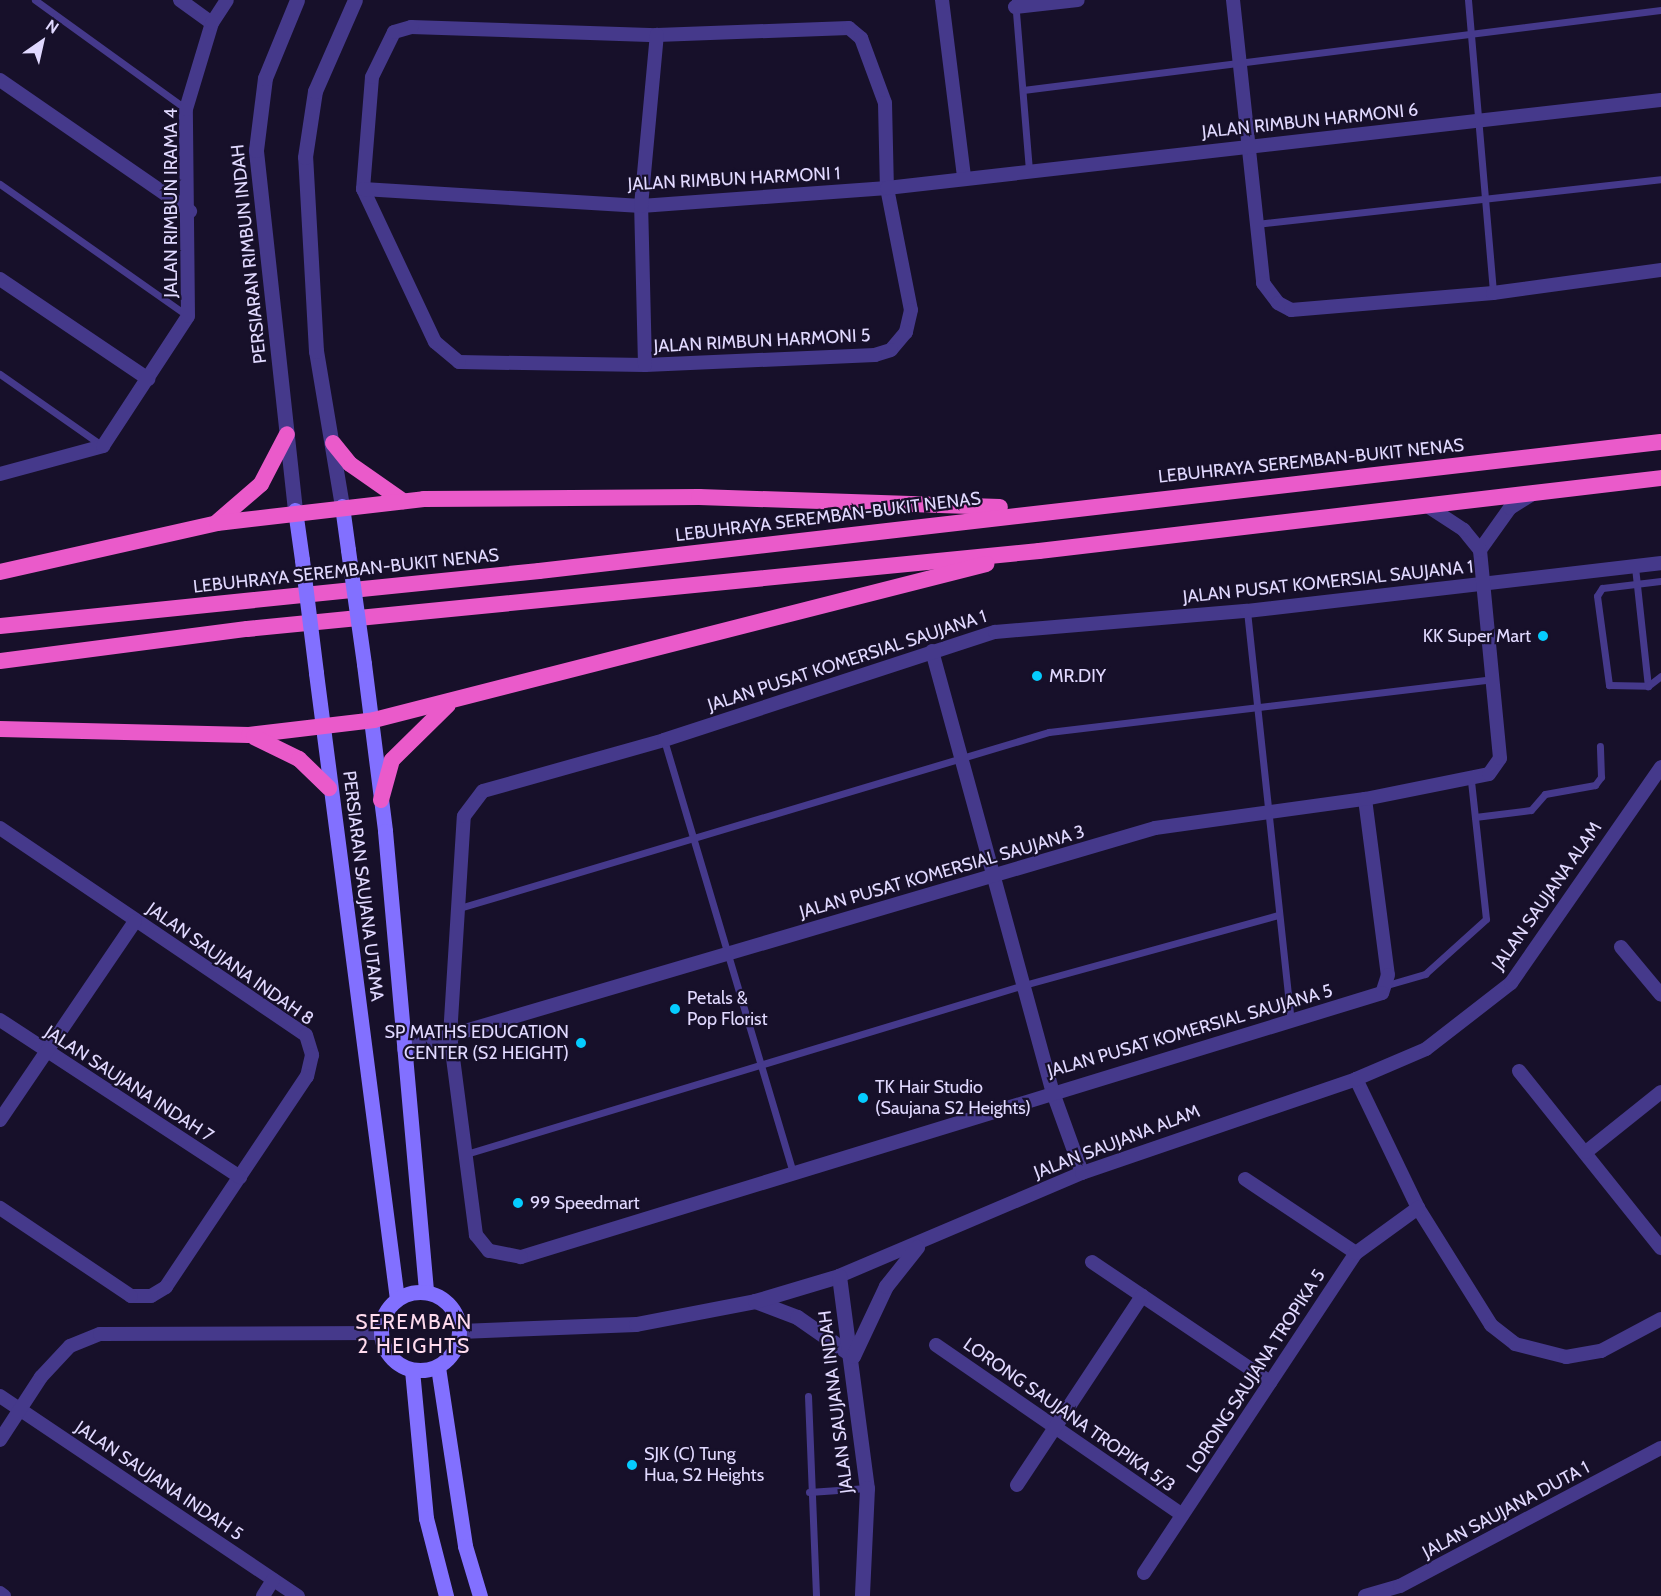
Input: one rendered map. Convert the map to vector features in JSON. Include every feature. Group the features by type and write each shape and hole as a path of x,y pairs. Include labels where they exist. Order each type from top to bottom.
{"highway":[{"path":"217,522 261,484 287,434"},
{"name":"LEBUHRAYA SEREMBAN-BUKIT NENAS","path":"0,627 539,571 1053,509 1661,442"},
{"path":"333,443 350,464 404,501"},
{"path":"0,661 247,629 1039,550 1661,478"},
{"path":"0,572 217,522 295,510 404,501 699,497 1053,509"},
{"path":"0,729 249,735 322,729 374,720 451,702 1039,550"},
{"path":"381,800 392,760 451,702"},
{"path":"249,735 299,759 329,788"}],"main road":[{"name":"PERSIARAN SAUJANA UTAMA","path":"342,506 374,720 426,1292"},
{"name":"PERSIARAN SAUJANA UTAMA","path":"295,510 329,788 397,1299"},
{"path":"426,1292 450,1305 460,1331 454,1352 438,1367 412,1370 390,1357 381,1333 388,1308 397,1299 426,1292"},
{"path":"438,1367 465,1546 480,1596"},
{"path":"412,1370 426,1518 446,1596"}],"street":[{"path":"180,0 212,23 227,0"},
{"name":"PERSIARAN RIMBUN INDAH","path":"295,510 256,116 279,38 297,0"},
{"path":"342,506 316,351 305,158 315,91 356,0"},
{"path":"942,0 964,177"},
{"path":"1015,4 1078,0"},
{"path":"1233,0 1256,224 1263,283 1268,295 1292,309 1493,293 1661,270"},
{"name":"JALAN RIMBUN IRAMA 4","path":"103,446 188,316 190,211 186,109 212,23"},
{"name":"JALAN RIMBUN HARMONI 5","path":"411,27 657,35 849,28 861,38 885,103 887,188 911,310 906,332 891,350 645,365 459,362 435,342 363,189 372,77 394,32 411,27"},
{"path":"645,365 641,206 657,35"},
{"path":"0,80 190,211"},
{"name":"JALAN RIMBUN HARMONI 6","path":"964,177 1661,100"},
{"name":"JALAN RIMBUN HARMONI 1","path":"363,189 641,206 887,188 964,177"},
{"path":"0,279 148,379"},
{"path":"0,474 103,446"},
{"path":"1480,550 1510,508 1536,492"},
{"path":"1426,505 1464,530 1480,550 1492,679"},
{"name":"JALAN PUSAT KOMERSIAL SAUJANA 1","path":"450,1036 454,910 464,816 483,791 664,740 994,632 1247,611 1635,567 1661,562"},
{"path":"932,651 1052,1090 1082,1173"},
{"name":"JALAN PUSAT KOMERSIAL SAUJANA 3","path":"404,1049 1155,828 1365,799 1471,781 1497,767 1492,679"},
{"name":"JALAN SAUJANA ALAM","path":"460,1331 636,1324 754,1301 839,1276 917,1247 1082,1173 1356,1079 1426,1049 1511,983 1661,767"},
{"path":"1365,799 1387,985"},
{"name":"JALAN SAUJANA INDAH 8","path":"0,828 306,1035 312,1056 308,1076 240,1178 166,1287 151,1296 131,1296 0,1208"},
{"path":"0,1120 135,921"},
{"path":"1621,947 1661,995"},
{"name":"JALAN PUSAT KOMERSIAL SAUJANA 5","path":"450,1036 476,1235 503,1257 521,1257 1052,1090 1382,993 1387,985"},
{"name":"JALAN SAUJANA INDAH 7","path":"0,1020 240,1178"},
{"path":"1519,1071 1661,1248"},
{"path":"1356,1079 1418,1208 1491,1325 1515,1344 1566,1357 1601,1351 1661,1319"},
{"path":"1586,1152 1661,1092"},
{"path":"1245,1179 1356,1253"},
{"name":"LORONG SAUJANA TROPIKA 5","path":"1144,1573 1356,1253 1418,1208"},
{"path":"754,1301 797,1317 853,1356 886,1287 917,1247"},
{"path":"1092,1262 1270,1382"},
{"name":"JALAN SAUJANA INDAH","path":"839,1276 853,1356 867,1488 862,1596"},
{"path":"1017,1485 1142,1296"},
{"path":"0,1440 20,1410 70,1346 100,1334 381,1333"},
{"name":"LORONG SAUJANA TROPIKA 5/3","path":"936,1345 1182,1515"},
{"name":"JALAN SAUJANA INDAH 5","path":"0,1396 298,1596"},
{"name":"JALAN SAUJANA DUTA 1","path":"1365,1596 1400,1586 1661,1448"},
{"path":"262,1596 273,1580"},
{"path":"0,1593 4,1596"}],"lane":[{"path":"35,0 186,109"},
{"path":"1468,0 1493,293"},
{"path":"1015,4 1029,169"},
{"path":"1023,90 1661,10"},
{"path":"1256,224 1661,179"},
{"path":"0,184 188,316"},
{"path":"0,374 103,446"},
{"path":"1635,567 1648,686"},
{"path":"1661,581 1602,588 1597,596 1607,682 1613,687 1648,686 1661,676"},
{"path":"1247,611 1291,1021"},
{"path":"454,910 1049,732 1492,679"},
{"path":"664,740 792,1170"},
{"path":"1475,817 1532,810 1545,794 1595,785 1601,777 1600,746"},
{"path":"1387,985 1425,974 1485,923 1471,781"},
{"path":"466,1154 1023,985 1279,915"},
{"path":"808,1396 816,1596"},
{"path":"810,1491 867,1488"}],"place":[{"name":"KK Super Mart","path":"1543,636"},
{"name":"MR.DIY","path":"1037,676"},
{"name":"Petals & Pop Florist","path":"675,1009"},
{"name":"SP MATHS EDUCATION CENTER (S2 HEIGHT)","path":"581,1043"},
{"name":"TK Hair Studio (Saujana S2 Heights)","path":"863,1098"},
{"name":"99 Speedmart","path":"518,1203"},
{"name":"SJK (C) Tung Hua, S2 Heights","path":"632,1465"}],"district":[{"name":"SEREMBAN 2 HEIGHTS","path":"414,1334"}]}
